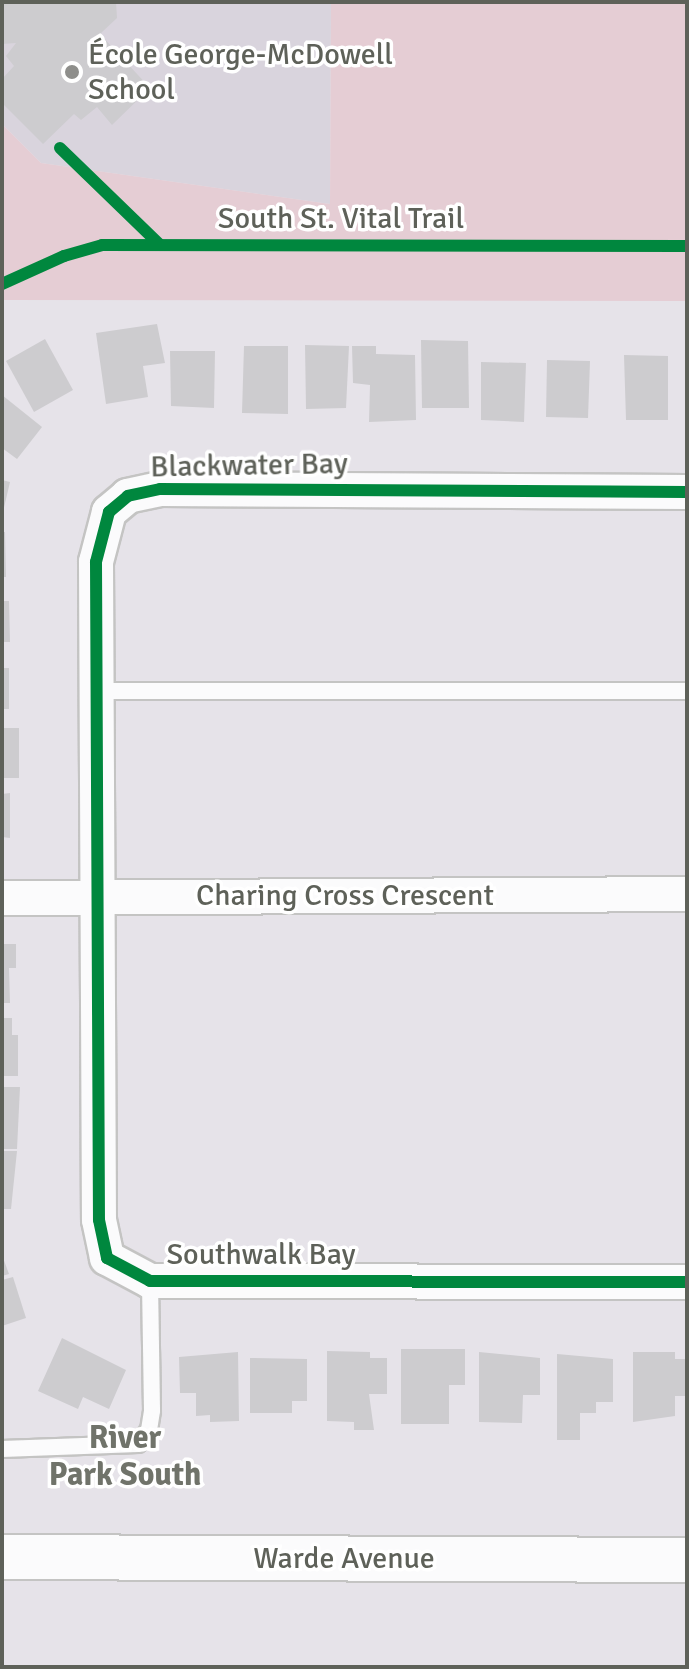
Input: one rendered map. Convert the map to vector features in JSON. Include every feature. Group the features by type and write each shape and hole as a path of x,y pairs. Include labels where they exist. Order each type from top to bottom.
{"main road":[{"name":"Warde Avenue","path":"2,1557 687,1560"}],"street":[{"name":"Blackwater Bay","path":"99,898 99,535 109,512 128,496 160,489 687,492"},
{"name":"Charing Cross Crescent","path":"2,898 687,894"},
{"name":"Southwalk Bay","path":"99,898 100,1243 116,1265 150,1281 687,1282"}],"lane":[{"path":"98,691 687,691"},
{"path":"2,1449 138,1444 149,1430 152,1410 150,1281"}],"shaded area":[{"path":"2,2 331,2 330,204 41,163 2,124"},
{"path":"331,2 687,2 687,301 2,300 2,124 41,163 330,204"}],"building":[{"name":"École George-McDowell School","path":"2,2 116,2 117,18 100,34 150,88 112,125 97,107 81,120 74,114 43,144 2,103 2,79 14,66 6,56 16,43 2,44"},
{"path":"157,324 165,363 143,366 148,397 106,404 96,333"},
{"path":"45,339 73,390 34,412 6,361"},
{"path":"421,340 468,341 469,408 422,408"},
{"path":"305,345 349,346 346,408 306,409"},
{"path":"244,346 288,346 288,414 242,413"},
{"path":"352,346 376,346 376,354 415,355 416,420 369,422 370,385 353,383"},
{"path":"170,351 215,351 214,408 171,406"},
{"path":"624,355 668,356 668,420 626,420"},
{"path":"547,360 590,361 588,418 546,417"},
{"path":"481,362 526,363 524,422 481,420"},
{"path":"2,395 42,427 17,459 2,448"},
{"path":"2,480 10,482 3,512 2,511"},
{"path":"2,532 5,532 6,577 2,577"},
{"path":"2,601 9,601 10,642 2,642"},
{"path":"2,668 9,668 9,709 2,709"},
{"path":"2,728 19,728 19,778 2,778"},
{"path":"10,793 10,838 2,837 2,794"},
{"path":"2,944 16,944 16,968 9,968 10,1003 2,1003"},
{"path":"2,1018 12,1018 12,1035 18,1035 18,1076 2,1076"},
{"path":"2,1087 20,1087 17,1149 2,1149"},
{"path":"2,1151 17,1151 11,1209 2,1209"},
{"path":"2,1255 9,1274 2,1276"},
{"path":"13,1277 26,1318 2,1326 2,1280"},
{"path":"62,1338 126,1370 109,1409 83,1397 78,1409 38,1391"},
{"path":"401,1349 465,1349 465,1385 449,1385 449,1424 401,1424"},
{"path":"327,1351 370,1352 370,1358 387,1358 387,1394 369,1394 374,1430 354,1430 354,1422 327,1421"},
{"path":"238,1352 239,1421 210,1422 210,1415 196,1416 196,1393 180,1393 179,1357"},
{"path":"479,1352 540,1358 540,1395 523,1395 522,1423 479,1422"},
{"path":"633,1352 675,1352 675,1359 687,1359 687,1396 675,1396 675,1416 633,1422"},
{"path":"557,1354 613,1359 613,1402 596,1402 596,1413 580,1413 580,1440 557,1440"},
{"path":"250,1358 307,1359 307,1401 292,1401 292,1413 250,1413"}],"cycle path":[{"path":"60,148 159,244"},
{"name":"South St. Vital Trail","path":"2,284 64,256 102,245 687,246"},
{"path":"687,492 160,489 128,496 109,512 96,562 99,1220 107,1258 150,1281 687,1282"}],"place":[{"name":"École George-McDowell School","path":"72,72"}],"district":[{"name":"River Park South","path":"125,1458"}]}
